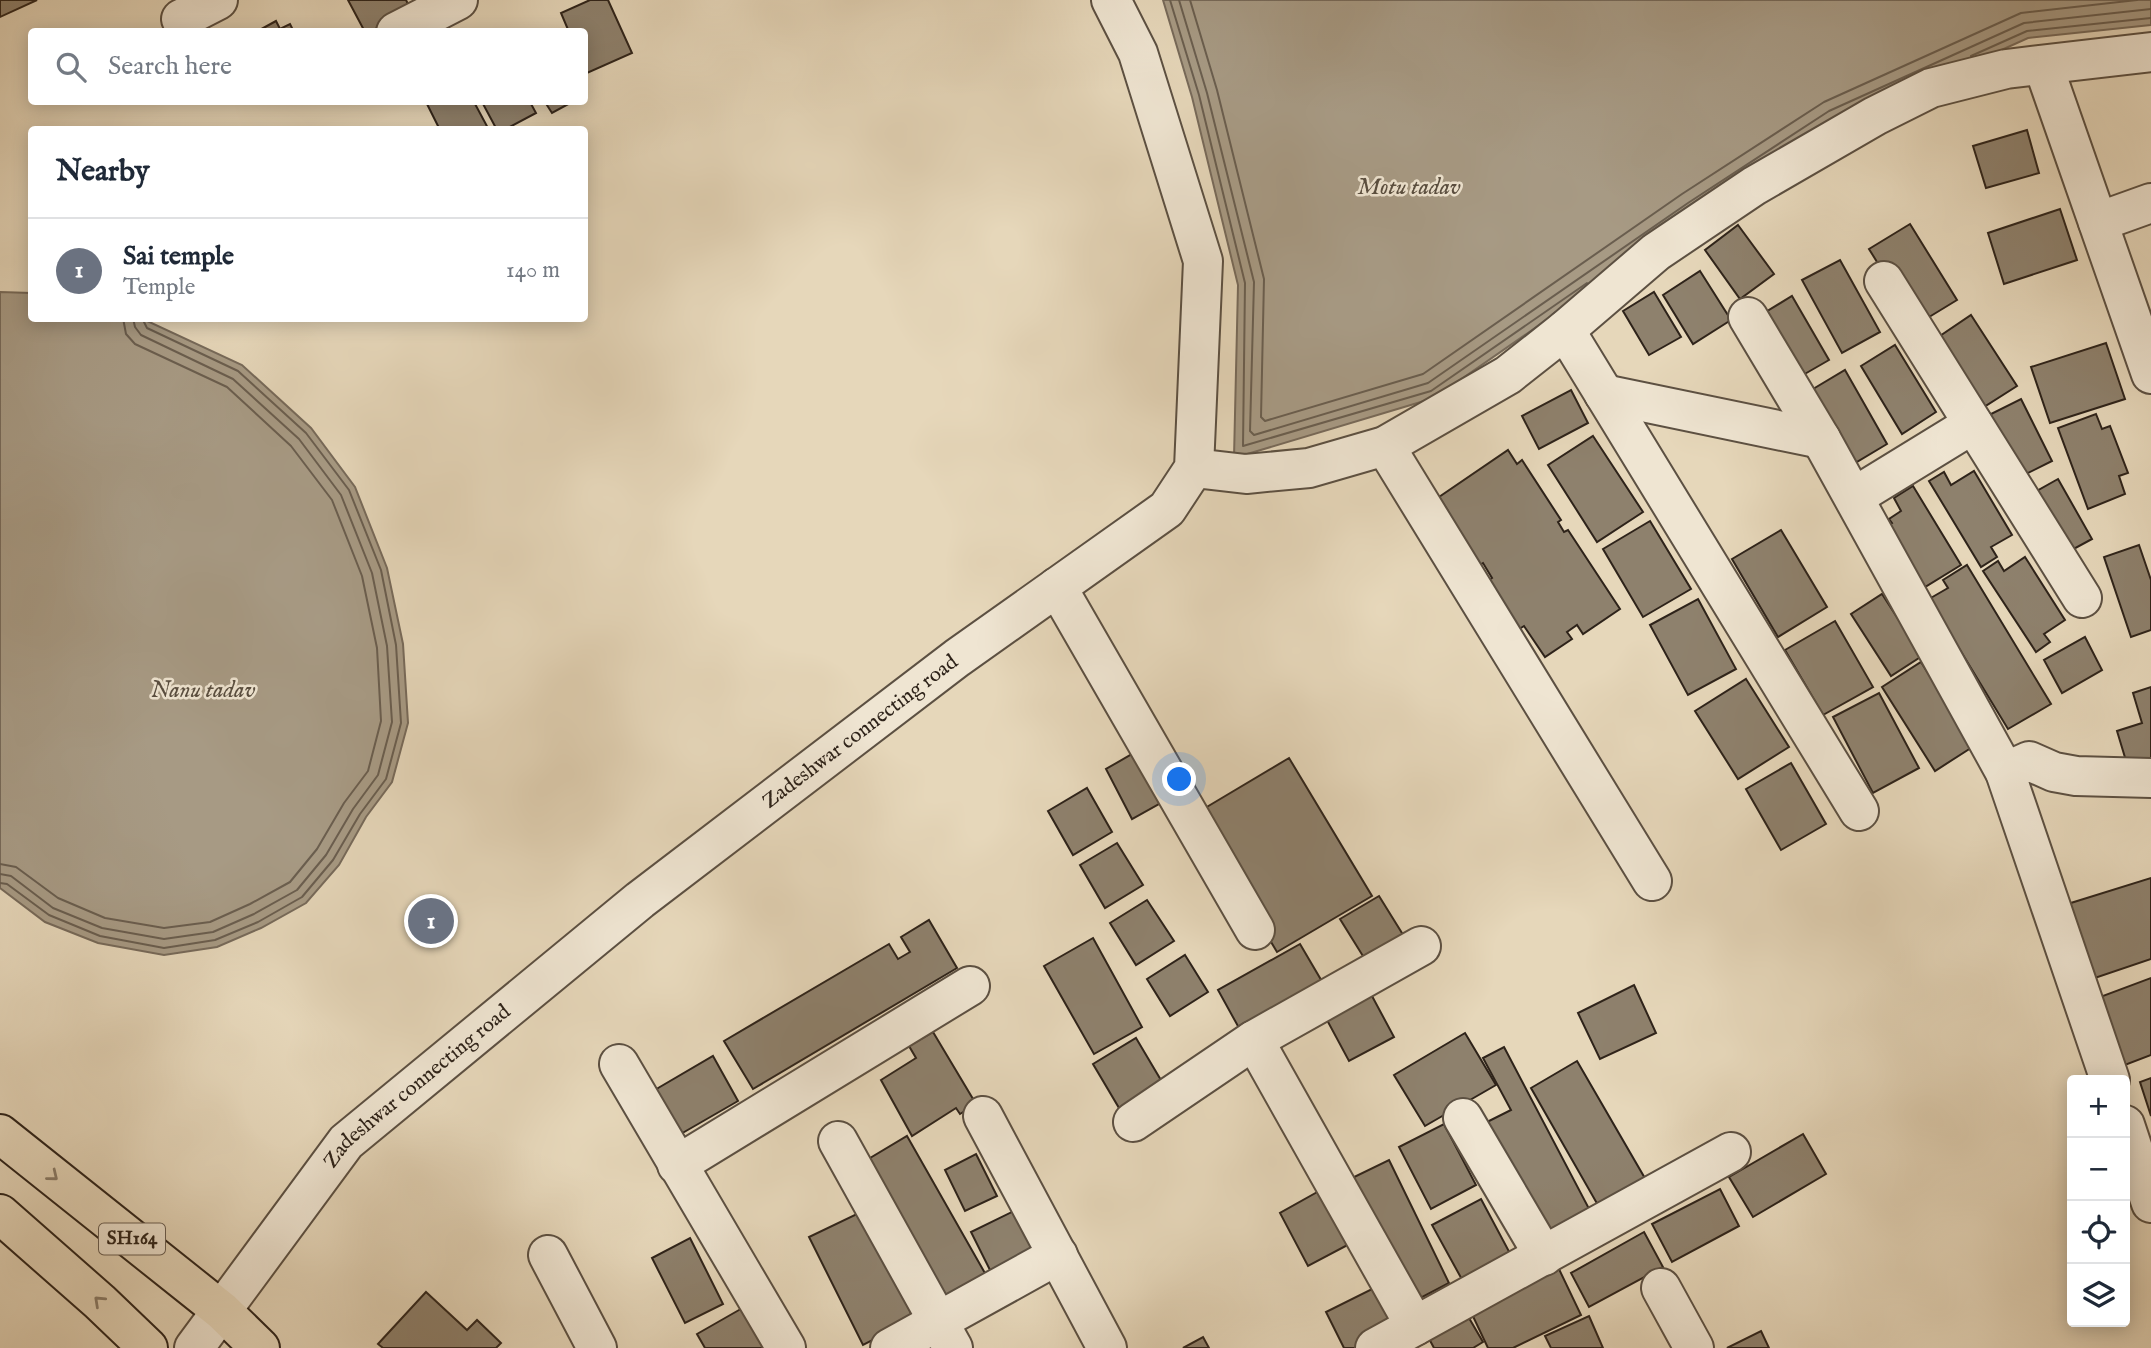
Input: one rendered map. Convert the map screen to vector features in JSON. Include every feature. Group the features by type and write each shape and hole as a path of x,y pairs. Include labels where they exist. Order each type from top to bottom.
{"main road":[{"name":"SH164","path":"0,1134 222,1311 260,1348"},
{"path":"0,1214 139,1346"}],"street":[{"path":"181,19 218,0"},
{"path":"404,28 458,0"},
{"path":"1111,0 1138,52 1203,261 1194,468 1246,474 1309,468 1385,446 1508,375 1656,252 1754,186 1875,116 1931,88 2006,69 2151,52"},
{"path":"2043,65 2151,374"},
{"path":"2098,222 2151,203"},
{"path":"1884,281 2082,598"},
{"path":"1748,317 1854,497 2006,772 2108,1075"},
{"path":"1565,330 1859,811"},
{"path":"1604,394 1821,439"},
{"path":"1854,497 1973,424"},
{"path":"1385,446 1652,881"},
{"name":"Zadeshwar connecting road","path":"194,1348 346,1142 640,900 957,658 1167,509 1194,468"},
{"path":"1057,587 1255,930"},
{"path":"2006,772 2028,761 2054,772 2076,776 2151,778"},
{"path":"1133,1122 1254,1040 1422,946"},
{"path":"677,1165 971,986"},
{"path":"1254,1040 1415,1326"},
{"path":"620,1064 786,1348"},
{"path":"983,1116 1107,1348"},
{"path":"1463,1118 1544,1255"},
{"path":"2129,1138 2151,1203"},
{"path":"838,1141 945,1334"},
{"path":"1375,1348 1731,1152"},
{"path":"548,1255 597,1348"},
{"path":"890,1348 945,1334 1058,1255"},
{"path":"1661,1288 1694,1348"}],"water":[{"name":"Motu tadav","path":"1163,0 2151,0 2151,25 2028,38 1835,125 1697,216 1434,398 1234,458 1238,285 1192,97"},
{"name":"Nanu tadav","path":"0,292 28,293 28,322 149,322 242,365 311,428 355,487 387,568 403,644 408,723 392,782 366,817 339,865 306,903 261,928 217,947 164,955 98,943 45,922 0,888"}],"building":[{"path":"0,0 37,0 0,17"},
{"path":"348,0 406,0 411,10 377,28 363,28"},
{"path":"590,0 608,0 632,53 588,73 588,28 567,28 561,13"},
{"path":"276,21 280,28 263,28"},
{"path":"428,105 476,105 487,126 438,126"},
{"path":"484,105 532,105 536,113 512,126 495,126"},
{"path":"547,105 567,105 552,113"},
{"path":"2027,130 2039,173 1986,188 1973,146"},
{"path":"2060,209 2077,260 2004,284 1988,233"},
{"path":"1910,224 1957,300 1916,325 1869,249"},
{"path":"1738,225 1774,274 1740,299 1705,250"},
{"path":"1840,260 1880,332 1842,353 1802,280"},
{"path":"1700,271 1731,320 1693,344 1663,295"},
{"path":"1654,292 1681,337 1649,355 1623,311"},
{"path":"1792,296 1829,360 1796,379 1759,316"},
{"path":"1971,315 2017,386 1976,412 1931,342"},
{"path":"2106,343 2125,399 2050,423 2031,367"},
{"path":"1895,345 1936,412 1902,434 1861,366"},
{"path":"1845,370 1887,444 1850,466 1808,392"},
{"path":"1571,390 1588,423 1539,449 1522,416"},
{"path":"2021,399 2052,461 2012,481 1981,419"},
{"path":"2096,414 2102,429 2110,426 2128,473 2119,476 2125,494 2088,509 2058,428"},
{"path":"1593,436 1643,512 1597,542 1548,465"},
{"path":"1508,450 1517,464 1522,460 1561,520 1558,522 1564,532 1568,530 1620,609 1583,634 1577,625 1567,632 1572,639 1545,657 1524,626 1513,633 1481,585 1492,578 1483,563 1473,569 1439,517 1448,511 1439,497"},
{"path":"1974,471 2012,535 1991,547 1997,557 1981,567 1929,481 1944,472 1951,485"},
{"path":"2058,479 2092,539 2059,557 2026,497"},
{"path":"1913,486 1961,565 1925,587 1888,526 1892,523 1889,519 1901,511 1894,498"},
{"path":"1650,521 1691,589 1643,617 1603,549"},
{"path":"1781,530 1827,607 1778,637 1732,559"},
{"path":"2139,545 2151,580 2151,630 2131,637 2104,557"},
{"path":"2025,557 2065,620 2044,634 2050,642 2036,652 1983,571 1998,561 2004,571"},
{"path":"1967,565 2051,704 2008,729 1929,599 1948,588 1943,580"},
{"path":"1882,594 1922,656 1891,676 1851,614"},
{"path":"1698,599 1736,669 1688,695 1650,625"},
{"path":"1835,621 1873,687 1823,715 1785,650"},
{"path":"2085,637 2102,670 2062,693 2044,660"},
{"path":"1921,662 1974,746 1935,771 1882,687"},
{"path":"1746,679 1789,747 1738,779 1695,711"},
{"path":"2151,687 2151,767 2130,774 2117,731 2142,723 2133,693"},
{"path":"1879,693 1919,768 1873,793 1833,717"},
{"path":"1139,750 1166,800 1132,819 1106,769"},
{"path":"1289,758 1372,896 1277,952 1195,814"},
{"path":"1791,763 1826,824 1781,850 1746,789"},
{"path":"1087,788 1112,832 1073,855 1048,811"},
{"path":"1117,843 1143,885 1105,908 1080,865"},
{"path":"2151,878 2151,959 2083,982 2058,907"},
{"path":"1379,896 1410,946 1371,969 1340,919"},
{"path":"1147,900 1174,941 1136,965 1110,923"},
{"path":"929,920 957,968 753,1089 724,1041 889,944 898,959 910,952 901,937"},
{"path":"1093,938 1142,1027 1094,1054 1044,966"},
{"path":"1300,944 1327,990 1244,1037 1218,990"},
{"path":"1185,955 1208,992 1170,1016 1147,979"},
{"path":"2151,978 2151,1055 2117,1068 2092,1000"},
{"path":"1365,983 1394,1037 1349,1061 1320,1007"},
{"path":"1634,985 1656,1033 1600,1059 1578,1013"},
{"path":"933,1032 976,1104 960,1114 956,1108 912,1136 881,1080 916,1058 909,1046"},
{"path":"1465,1033 1496,1085 1425,1126 1394,1075"},
{"path":"1136,1038 1168,1092 1125,1118 1093,1064"},
{"path":"1504,1047 1596,1222 1552,1246 1487,1122 1511,1110 1483,1058"},
{"path":"713,1056 738,1101 679,1135 653,1091"},
{"path":"1577,1061 1650,1187 1603,1214 1531,1088"},
{"path":"2151,1078 2151,1116 2140,1082"},
{"path":"1444,1124 1476,1185 1431,1209 1399,1147"},
{"path":"1803,1134 1826,1174 1753,1217 1729,1177"},
{"path":"907,1136 990,1282 943,1309 860,1164"},
{"path":"976,1154 997,1196 965,1211 945,1170"},
{"path":"1389,1160 1449,1283 1409,1304 1348,1180"},
{"path":"1328,1186 1357,1240 1308,1266 1280,1213"},
{"path":"1720,1189 1739,1226 1672,1262 1652,1224"},
{"path":"1481,1199 1513,1259 1465,1285 1432,1225"},
{"path":"1018,1209 1041,1255 994,1278 971,1232"},
{"path":"861,1212 914,1319 863,1345 809,1237"},
{"path":"1644,1232 1663,1267 1589,1307 1571,1273"},
{"path":"690,1238 723,1304 685,1323 652,1258"},
{"path":"1558,1267 1581,1315 1513,1348 1488,1348 1470,1310"},
{"path":"1380,1285 1401,1329 1362,1348 1344,1348 1326,1312"},
{"path":"426,1292 467,1330 477,1320 501,1343 496,1348 383,1348 378,1344"},
{"path":"746,1306 769,1348 705,1348 697,1334"},
{"path":"1589,1316 1603,1348 1551,1348 1545,1336"},
{"path":"1469,1318 1483,1342 1473,1348 1434,1348 1426,1333"},
{"path":"1761,1331 1769,1348 1727,1348"},
{"path":"1203,1337 1209,1348 1183,1348"}],"place":[{"name":"Sai temple","path":"431,921"}]}
